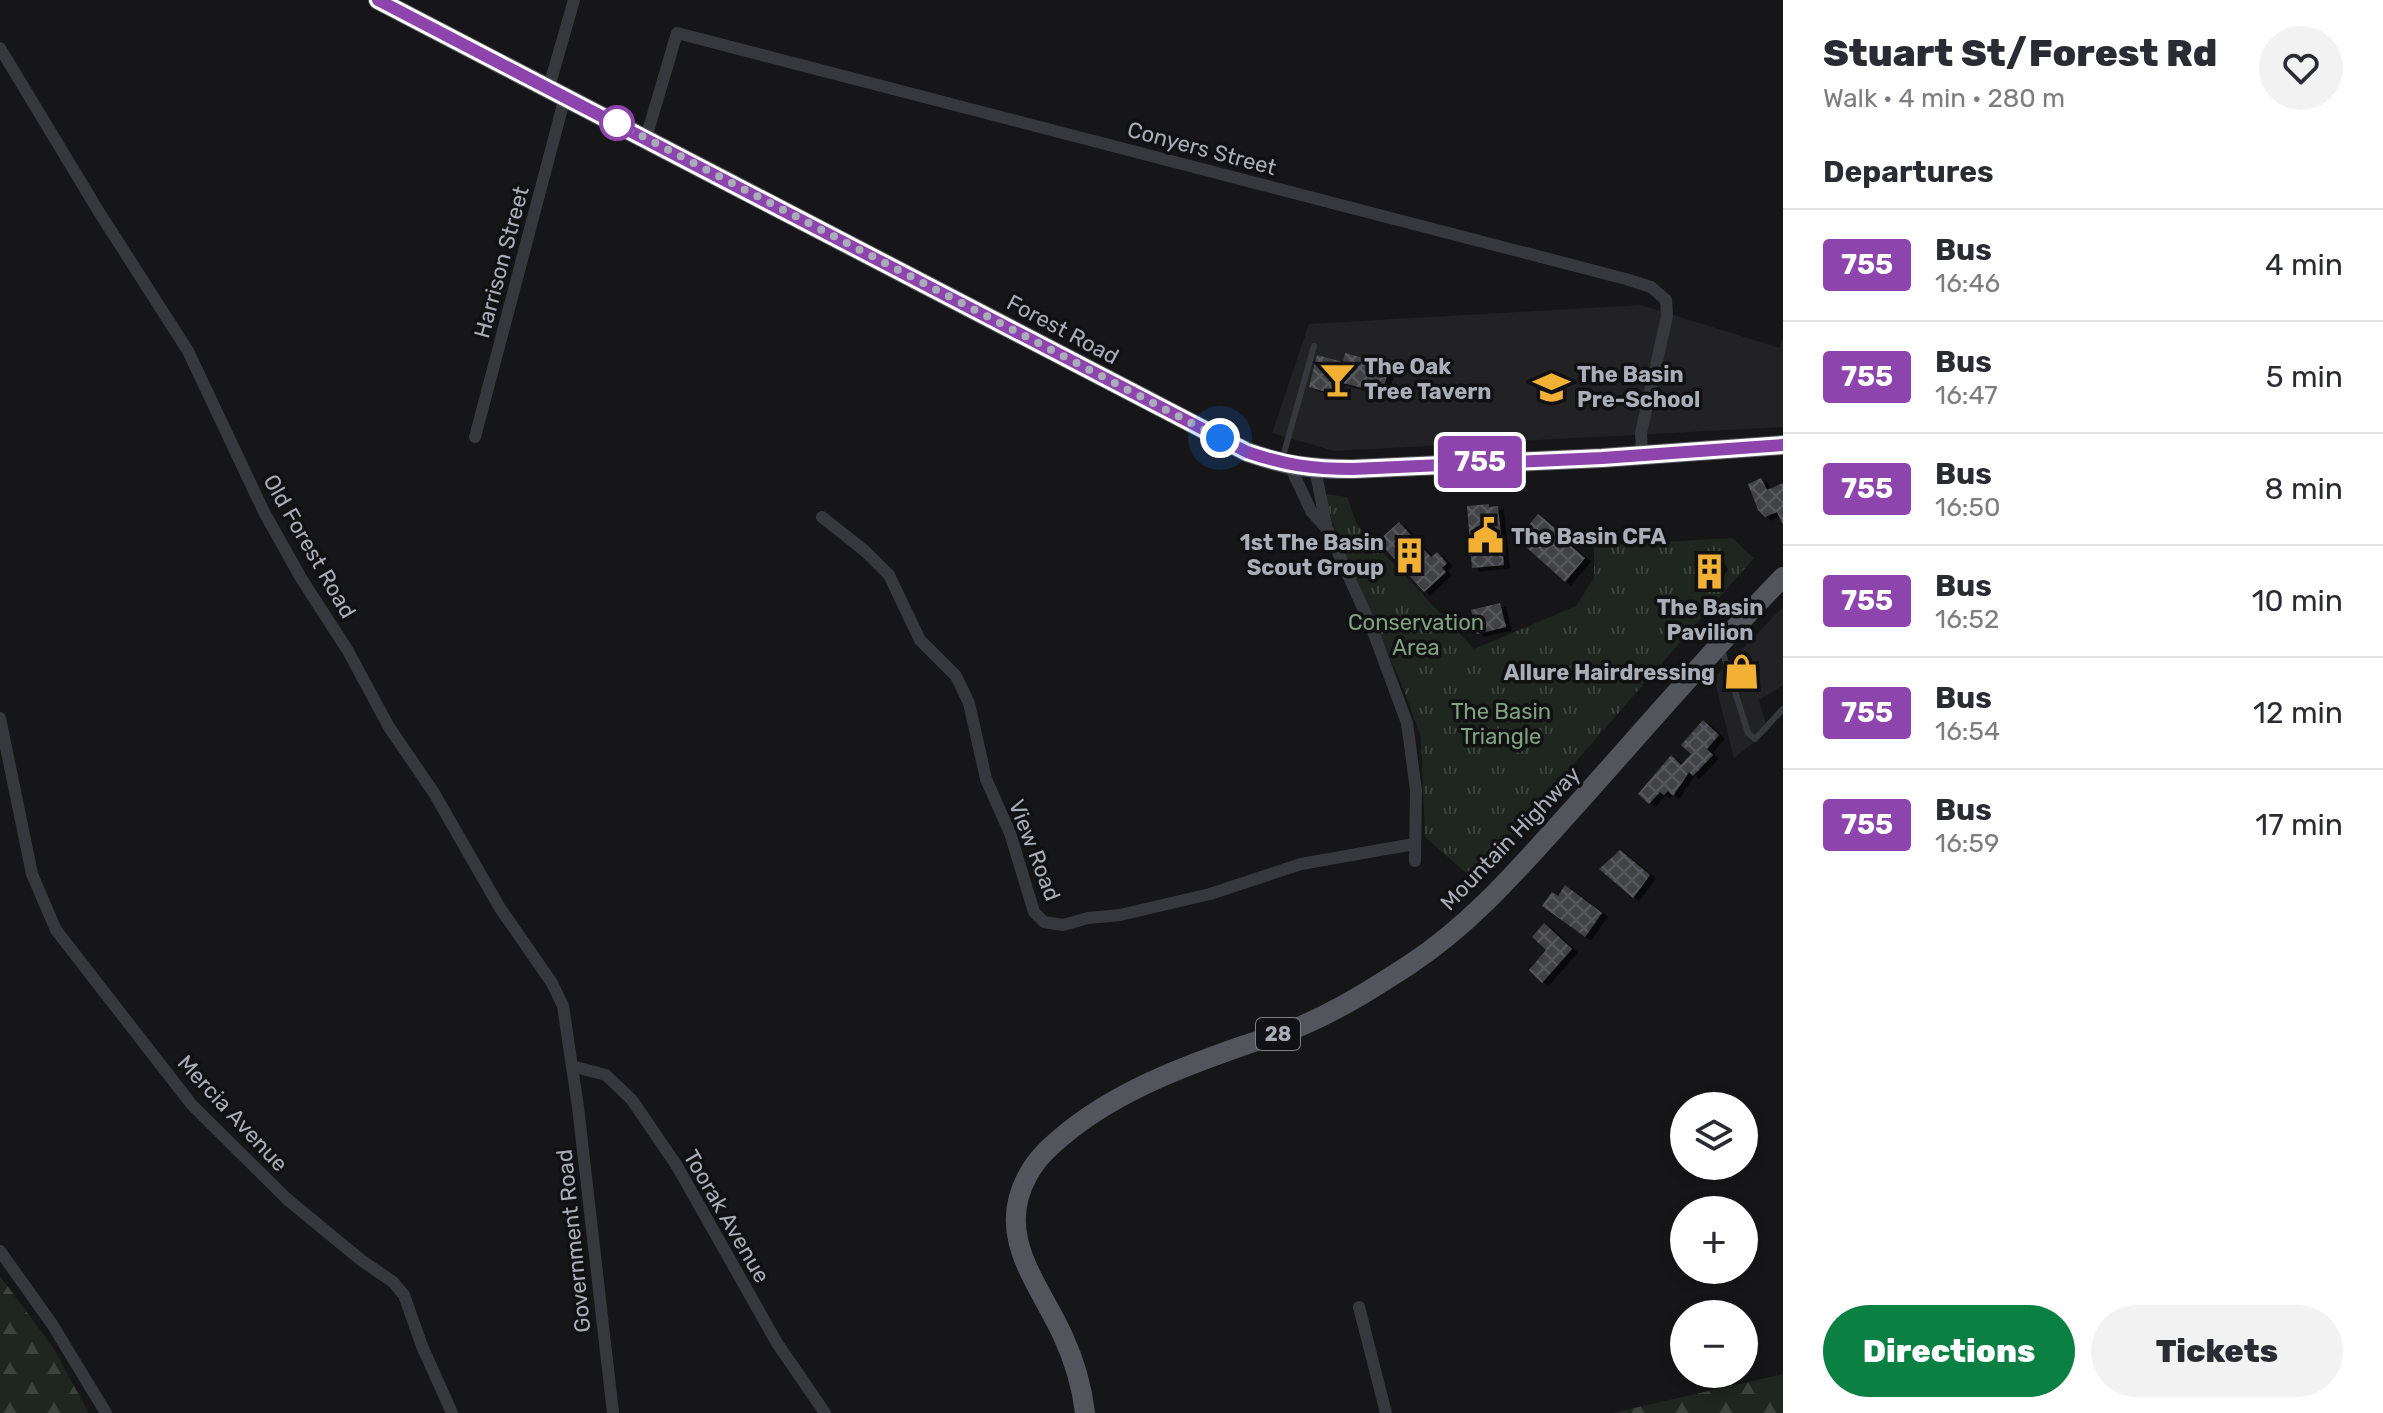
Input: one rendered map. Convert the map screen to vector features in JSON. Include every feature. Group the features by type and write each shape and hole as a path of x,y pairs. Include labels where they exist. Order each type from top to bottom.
{"main road":[{"name":"Forest Road","path":"378,0 1247,452 1286,465 1315,469 1783,445"},
{"name":"Mountain Highway","path":"1085,1413 1072,1356 1025,1267 1016,1222 1028,1175 1050,1146 1080,1123 1155,1079 1298,1028 1325,1015 1411,964 1467,922 1508,881 1783,577"}],"street":[{"name":"Harrison Street","path":"475,437 557,92 574,0"},
{"name":"Conyers Street","path":"646,138 677,33 1626,279 1651,287 1666,300 1667,316 1641,433 1642,454"},
{"name":"Old Forest Road","path":"0,48 188,351 264,512 301,578 348,651 389,727 434,793 500,908 552,983 563,1006 572,1066"},
{"path":"1286,465 1311,511 1328,530"},
{"path":"1315,469 1328,530 1371,626 1407,723 1416,790 1415,861"},
{"name":"View Road","path":"822,517 865,551 889,575 920,640 956,676 969,703 986,779 1010,833 1034,912 1044,922 1063,925 1088,918 1120,915 1210,894 1301,864 1414,844"},
{"name":"Mercia Avenue","path":"0,718 32,874 56,930 192,1105 287,1199 361,1260 393,1282 404,1295 422,1346 452,1413"},
{"name":"Government Road","path":"572,1066 613,1413"},
{"name":"Toorak Avenue","path":"572,1066 606,1075 632,1100 677,1166 777,1343 825,1413"},
{"path":"0,1251 59,1335 106,1413"},
{"path":"1359,1307 1386,1413"}],"lane":[{"path":"1286,465 1314,346"},
{"path":"1720,644 1748,733 1755,739 1783,709"}],"shaded area":[{"path":"1641,305 1780,348 1783,337 1783,427 1334,451 1272,433 1309,324"},
{"path":"1783,607 1783,685 1759,700 1768,731 1734,758 1714,678"}],"green space":[{"name":"The Basin Triangle","path":"1324,494 1347,497 1357,525 1474,649 1576,606 1594,578 1594,546 1732,538 1754,558 1473,879 1425,837 1421,737 1400,680 1343,553"},
{"path":"0,1276 52,1346 89,1413 0,1413"},
{"path":"1783,1374 1783,1413 1612,1413 1722,1388 1758,1388 1758,1380"}],"building":[{"path":"1345,353 1390,365 1382,393 1339,382 1337,387 1327,392 1309,387 1317,355 1343,362"},
{"path":"1761,478 1767,490 1783,483 1783,525 1777,512 1765,517 1758,510 1748,484"},
{"name":"The Basin CFA","path":"1489,504 1489,507 1498,506 1504,565 1472,568 1467,506"},
{"path":"1538,514 1585,558 1565,582 1517,539"},
{"name":"1st The Basin Scout Group","path":"1399,522 1431,557 1437,552 1447,563 1442,568 1446,572 1424,592 1378,541"},
{"name":"The Basin Pavilion","path":"1715,554 1722,566 1710,582 1699,562"},
{"path":"1500,603 1506,627 1477,634 1471,610"},
{"path":"1703,720 1719,735 1707,749 1713,755 1693,776 1689,772 1673,796 1668,791 1664,795 1660,792 1649,804 1638,794 1671,755 1681,765 1691,754 1681,745"},
{"path":"1620,850 1650,875 1633,898 1599,869"},
{"path":"1565,885 1602,913 1585,937 1542,906 1552,892 1558,896"},
{"path":"1544,923 1572,949 1542,983 1529,970 1546,950 1532,937"}],"bus line":[{"name":"755","path":"378,0 1247,452 1282,464 1315,469 1353,469 1602,458 1783,445"}],"place":[{"name":"The Oak Tree Tavern","path":"1338,379"},
{"name":"The Basin Pre-School","path":"1551,387"},
{"name":"The Basin CFA","path":"1485,536"},
{"name":"1st The Basin Scout Group","path":"1410,555"},
{"name":"The Basin Pavilion","path":"1710,571"},
{"name":"Allure Hairdressing","path":"1741,672"}],"route":[{"path":"617,123 1220,438"}],"park label":[{"name":"Conservation Area","path":"1416,634"}]}
